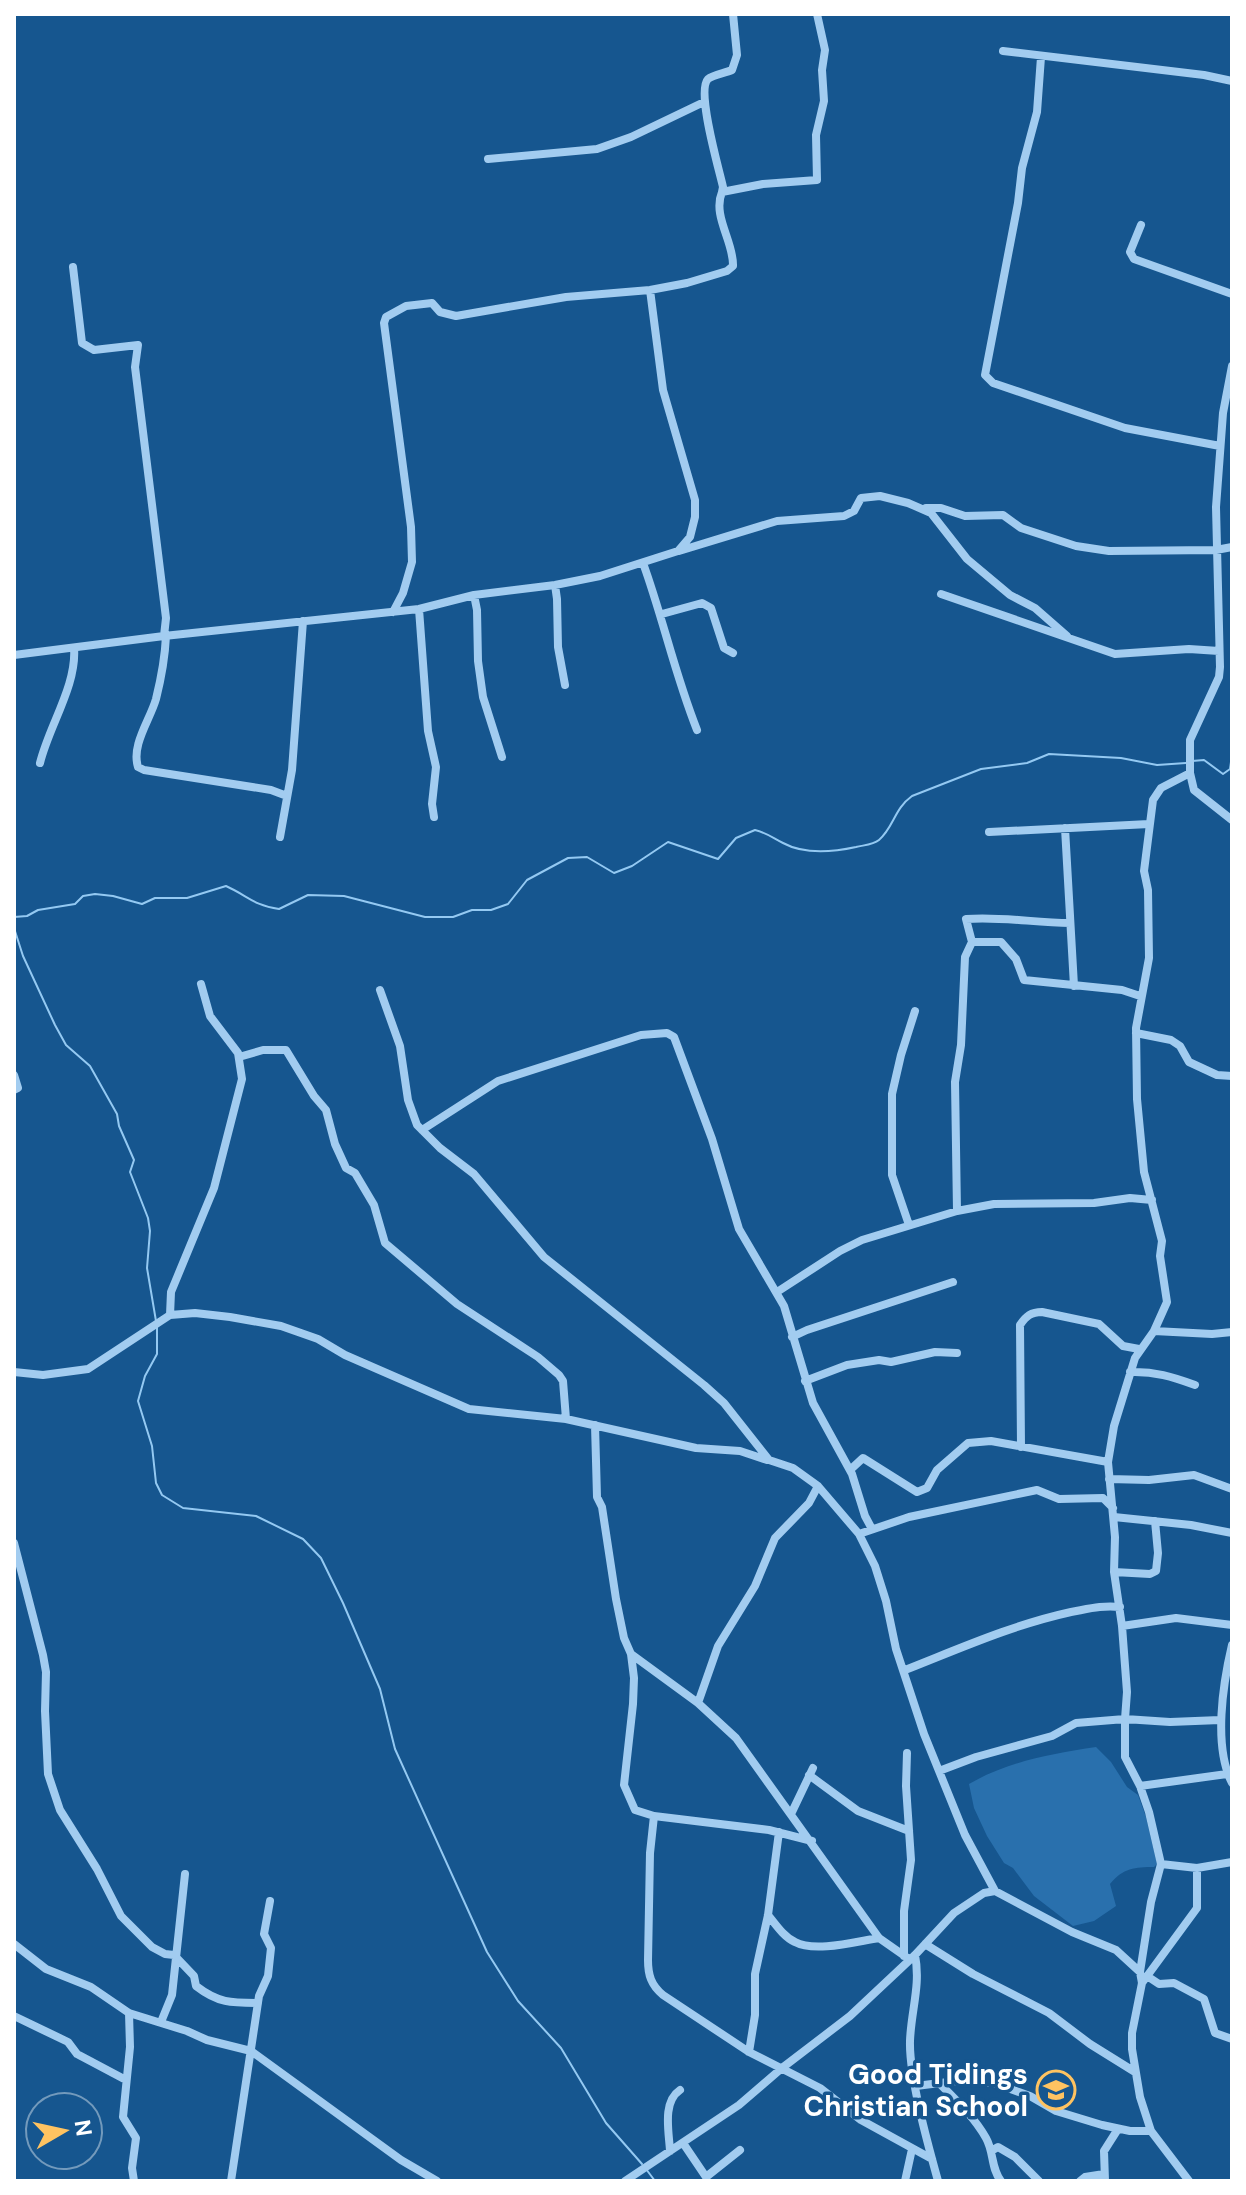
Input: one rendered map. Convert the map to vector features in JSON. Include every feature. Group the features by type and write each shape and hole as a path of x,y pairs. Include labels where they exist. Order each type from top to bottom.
{"street":[{"path":"393,612 403,593 412,562 411,527 384,323 386,317 406,306 432,303 440,312 456,316 566,297 650,290 687,283 727,271 733,266 734,257 723,226 719,199 723,187 704,102 704,85 709,78 732,70 737,55 733,14"},
{"path":"722,192 776,182 817,180 816,135 824,101 822,70 825,50 817,14"},
{"path":"1003,51 1232,81"},
{"path":"1041,57 1037,112 1022,168 985,375 993,383 1125,428 1220,446"},
{"path":"488,159 597,149 631,137 704,102"},
{"path":"1141,225 1130,252 1134,259 1232,294"},
{"path":"73,267 82,343 94,350 138,345 135,367 166,618 162,673 136,753 138,767 199,780 271,790 287,796"},
{"path":"650,290 663,390 695,500 690,537 678,551"},
{"path":"1232,366 1220,446 1216,550 1219,677 1190,740 1189,764 1194,790 1232,820"},
{"path":"14,655 419,609 474,595 555,585 600,576 777,521 844,516 854,511 861,498 880,496 931,513 967,559 1010,595 1035,608 1067,636"},
{"path":"920,508 941,508 965,516 1003,515 1021,528 1076,546 1109,551 1216,550 1232,547"},
{"path":"643,563 662,614 681,691 697,730"},
{"path":"555,585 558,647 565,685"},
{"path":"941,594 1115,654 1189,649 1219,651"},
{"path":"474,595 483,697 502,757"},
{"path":"662,614 707,604 724,648 733,653"},
{"path":"419,609 428,731 436,767 432,804 434,817"},
{"path":"280,837 296,723 303,621"},
{"path":"40,763 46,738 71,678 74,648"},
{"path":"1189,764 1161,788 1153,800 1144,871 1148,890 1149,958 1136,1033 1142,1150 1162,1241 1160,1256 1167,1302 1154,1331 1139,1349 1130,1372 1114,1426 1108,1462 1114,1513 1114,1572 1127,1692 1125,1757 1140,1786 1161,1864 1151,1902 1143,1977 1132,2033 1135,2072 1151,2131 1189,2181"},
{"path":"989,832 1149,824"},
{"path":"1065,828 1074,986"},
{"path":"957,1211 955,1082 961,1045 965,957 972,942 966,919 991,917 1033,923 1070,923"},
{"path":"972,942 1001,942 1016,959 1024,980 1122,990 1140,996"},
{"path":"165,1317 171,1292 214,1188 242,1079 239,1057 210,1016 201,984"},
{"path":"380,990 400,1046 408,1100 422,1130 480,1181 544,1257 653,1342 724,1403 769,1460"},
{"path":"909,1225 892,1175 892,1094 915,1011"},
{"path":"422,1130 498,1081 641,1035 667,1033 674,1037 712,1139 739,1229 784,1306 813,1403 850,1470 872,1529"},
{"path":"1136,1033 1171,1040 1180,1046 1189,1062 1217,1075 1232,1076"},
{"path":"239,1057 263,1050 286,1050 326,1110 335,1144 346,1168 355,1173 374,1205 385,1243 457,1304 538,1357 559,1375 563,1381 566,1419"},
{"path":"14,1075 18,1088 14,1090"},
{"path":"777,1292 840,1251 957,1211 994,1204 1094,1203 1130,1198 1152,1200"},
{"path":"792,1337 953,1282"},
{"path":"1021,1447 1020,1325 1026,1316 1042,1312 1099,1324 1123,1346 1139,1349"},
{"path":"14,1372 43,1375 88,1369 165,1317 195,1313 281,1326 328,1343 345,1355 469,1409 566,1419 696,1448 740,1451 793,1468 818,1486 859,1534 875,1566 896,1649 939,1771 965,1835 995,1891 1072,1932 1116,1950 1143,1977 1159,1984 1174,1983 1204,1999 1215,2033 1232,2039"},
{"path":"1154,1331 1232,1332"},
{"path":"805,1381 847,1365 879,1360 891,1362 935,1352 957,1353"},
{"path":"1130,1372 1146,1371 1195,1385"},
{"path":"595,1425 597,1497 602,1507 624,1638 631,1654 633,1704 624,1785 635,1810 654,1816 779,1832 812,1841"},
{"path":"850,1470 863,1458 917,1492 927,1488 937,1470 968,1443 991,1441 1108,1462"},
{"path":"1109,1479 1149,1480 1194,1475 1232,1489"},
{"path":"698,1703 718,1646 755,1586 775,1538 809,1503 818,1486"},
{"path":"859,1534 909,1517 1037,1490 1059,1499 1103,1498 1114,1513 1232,1533"},
{"path":"1114,1572 1150,1574 1156,1571 1155,1521"},
{"path":"14,1543 46,1672 48,1774 54,1797 121,1916 152,1947 174,1955 194,1976 198,1987 215,2000 258,2003"},
{"path":"905,1670 990,1634 1031,1621 1100,1605 1120,1607"},
{"path":"1122,1626 1176,1618 1232,1625"},
{"path":"1140,1786 1230,1778 1220,1720 1224,1677 1232,1645"},
{"path":"631,1654 698,1703 736,1738 792,1812 879,1938 909,1957"},
{"path":"939,1771 976,1757 1052,1736 1076,1723 1125,1719 1170,1722 1220,1720"},
{"path":"907,1753 911,1860 904,1911 909,1957 918,1977 910,2041 916,2086 938,2181"},
{"path":"792,1812 811,1772 858,1811 909,1831"},
{"path":"654,1816 650,1853 648,1971 663,1995 749,2052 820,2088 861,2120 932,2159"},
{"path":"749,2052 755,2015 754,1980 768,1915 779,1832"},
{"path":"1161,1864 1197,1868 1232,1862"},
{"path":"1143,1977 1197,1908 1197,1868"},
{"path":"161,2022 172,1995 185,1874"},
{"path":"625,2181 739,2105 850,2016 961,1907 984,1893 995,1891"},
{"path":"231,2181 258,2003 268,1976 271,1948 264,1934 270,1901"},
{"path":"768,1915 780,1930 801,1944 821,1946 879,1938"},
{"path":"14,1944 46,1969 91,1987 129,2013 207,2040 251,2051 401,2160 437,2181"},
{"path":"925,1944 973,1974 1049,2013 1135,2072"},
{"path":"129,2013 123,2117 136,2138 132,2168 134,2181"},
{"path":"14,2016 68,2042 77,2054 126,2080"},
{"path":"916,2086 967,2080 1005,2085 1056,2111 1118,2129 1151,2131"},
{"path":"939,2083 986,2138 1001,2181"},
{"path":"670,2151 669,2104 673,2094 680,2090"},
{"path":"1080,2181 1085,2177 1105,2177 1104,2151 1118,2129"},
{"path":"683,2143 707,2179 740,2150"},
{"path":"991,2151 998,2147 1013,2156 1039,2181"},
{"path":"905,2181 912,2149"}],"shaded area":[{"path":"1096,1747 1111,1762 1127,1787 1138,1795 1157,1864 1120,1875 1110,1884 1116,1906 1094,1921 1073,1926 1034,1896 1013,1868 1004,1863 974,1808 969,1784 1015,1764"}],"waterway":[{"path":"14,917 75,904 83,896 95,894 142,904 155,898 187,898 226,886 257,903 279,909 308,895 344,896 425,917 453,917 472,910 491,910 508,904 527,880 568,858 587,857 614,873 632,866 668,842 718,859 736,838 755,830 792,847 810,851 871,844 884,835 901,807 912,796 981,769 1027,763 1049,754 1121,758 1157,765 1186,763"},
{"path":"1192,761 1204,760 1223,774 1230,769 1232,755"},
{"path":"14,928 23,956 55,1025 66,1045 90,1066 117,1114 134,1160 130,1172 150,1231 147,1268 156,1321"},
{"path":"157,1327 157,1354 145,1376 138,1401 152,1446 156,1483 162,1495 183,1508 256,1516 303,1539 321,1558 380,1689 395,1749 487,1952 518,2001 561,2048 606,2123 642,2164"},
{"path":"646,2169 655,2181"}],"place":[{"name":"Good Tidings Christian School","path":"1056,2090"}]}
